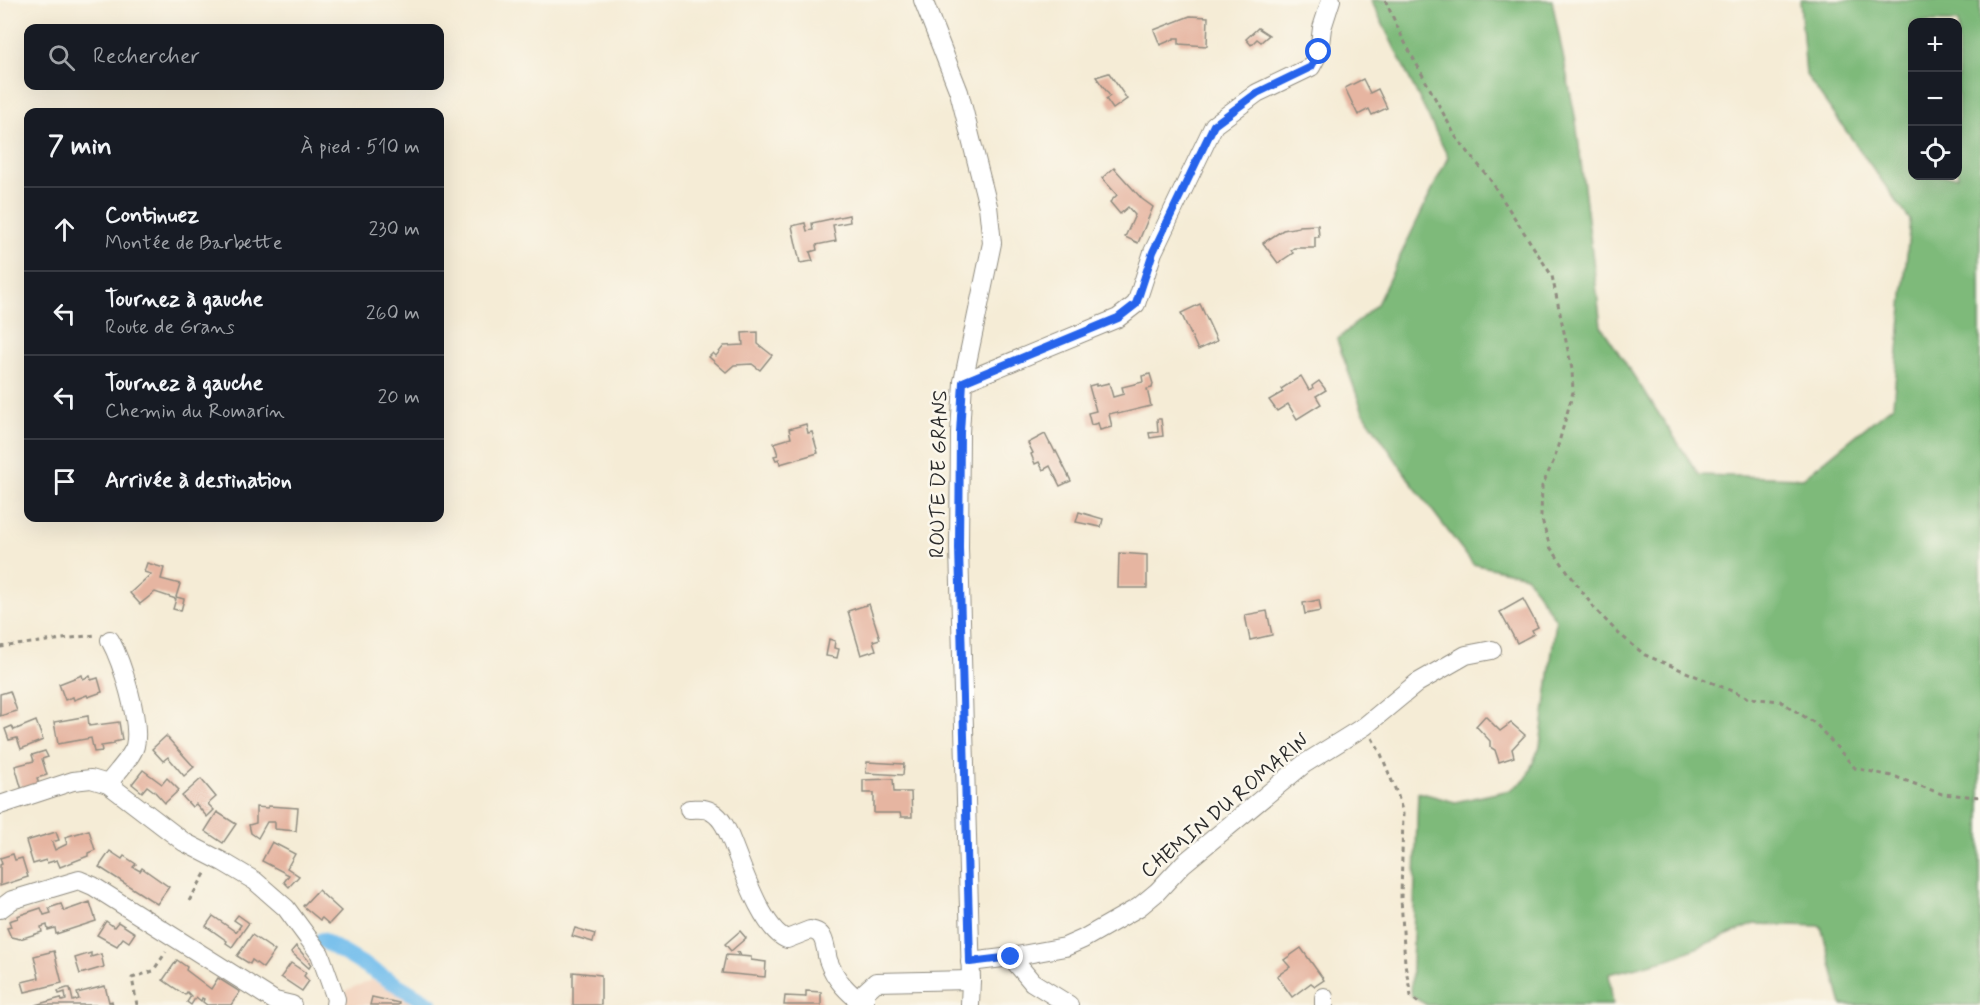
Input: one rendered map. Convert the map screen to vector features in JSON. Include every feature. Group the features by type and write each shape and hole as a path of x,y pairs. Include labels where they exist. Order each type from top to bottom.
{"street":[{"name":"ROUTE DE GRANS","path":"923,0 959,92 988,206 992,243 963,382 960,433 959,548 971,971 970,1005"},
{"path":"963,382 1118,318 1136,304 1153,252 1214,125 1257,93 1311,67 1319,52 1330,0"},
{"path":"103,637 120,658 137,730 135,749 108,784"},
{"name":"CHEMIN DU ROMARIN","path":"865,1005 865,992 876,982 971,971 1011,957 1065,947 1083,939 1139,907 1157,892 1183,864 1304,764 1365,726 1417,683 1466,655 1492,650"},
{"path":"0,806 73,780 91,779 108,784 184,842 255,881 286,908 320,954 336,999 335,1005"},
{"path":"689,809 709,810 720,819 748,884 775,932 786,939 810,930 820,934 828,960 837,978 847,991 865,1005"},
{"path":"0,909 12,900 79,880 93,886 275,1001 292,1005"},
{"path":"1011,957 1032,982 1068,1005"}],"path":[{"path":"1385,0 1403,39 1456,137 1489,178 1552,276 1572,369 1573,392 1554,460 1542,486 1540,516 1550,547 1594,608 1645,655 1749,698 1780,702 1816,724 1855,768 1896,777 1942,794 1980,797"},
{"path":"0,647 103,637"},
{"path":"1365,726 1381,754 1403,814 1401,898 1404,964 1411,996 1421,1005"},
{"path":"189,901 215,858"},
{"path":"137,1005 132,978 153,971 168,950 167,933"}],"shaded area":[{"path":"372,980 410,1000 409,1005 346,1005 346,990"}],"green space":[{"path":"1371,0 1552,0 1576,121 1601,326 1699,475 1803,478 1893,405 1910,220 1806,75 1800,0 1980,0 1980,1005 1842,1005 1821,926 1754,924 1672,958 1609,974 1613,1005 1427,1005 1411,996 1418,792 1455,802 1510,790 1526,779 1540,746 1556,620 1526,576 1473,564 1413,485 1363,412 1337,340 1377,304 1448,157"}],"building":[{"path":"1190,16 1208,17 1207,46 1179,44 1179,38 1160,45 1154,30"},
{"path":"1258,28 1269,35 1261,42 1257,39 1251,45 1246,39"},
{"path":"1109,73 1127,99 1113,109 1106,99 1110,96 1096,77"},
{"path":"1363,79 1370,93 1378,89 1387,108 1372,115 1369,109 1358,115 1345,88"},
{"path":"1114,168 1142,199 1153,207 1138,243 1125,237 1135,215 1128,207 1120,214 1110,202 1117,195 1102,178"},
{"path":"849,215 850,222 833,225 836,241 816,245 817,250 810,252 813,261 800,263 792,226 805,223 807,231 813,230 812,223"},
{"path":"1318,225 1319,237 1315,237 1315,248 1294,248 1291,250 1293,253 1278,263 1263,243 1283,230"},
{"path":"1200,304 1217,341 1198,350 1181,313"},
{"path":"758,332 758,344 772,355 760,370 752,364 734,365 726,372 709,357 713,353 716,356 724,346 743,345 742,333"},
{"path":"1150,374 1153,384 1152,388 1147,389 1151,406 1109,414 1112,427 1100,430 1098,423 1091,425 1088,413 1096,411 1089,386 1109,383 1113,397 1124,394 1122,387 1143,382 1142,376"},
{"path":"1301,376 1309,390 1319,381 1326,390 1316,396 1321,404 1297,419 1288,404 1277,411 1269,400 1283,392 1281,389"},
{"path":"1157,419 1161,419 1163,436 1150,438 1149,433 1158,432"},
{"path":"806,424 808,433 812,432 818,453 780,464 779,459 776,460 774,456 778,455 774,443 791,438 789,429"},
{"path":"1045,434 1071,481 1060,486 1050,466 1043,470 1039,462 1035,464 1031,454 1033,453 1028,443"},
{"path":"1079,512 1103,519 1101,527 1076,522"},
{"path":"1119,553 1147,555 1147,588 1118,588"},
{"path":"147,563 164,568 161,579 180,584 176,597 184,599 181,611 173,609 176,599 155,592 140,604 130,593 151,574 144,572"},
{"path":"1523,599 1538,627 1532,630 1534,634 1517,643 1500,612"},
{"path":"1319,600 1321,611 1305,614 1303,603"},
{"path":"869,604 880,639 873,641 876,650 861,655 848,611"},
{"path":"1267,611 1272,635 1250,640 1245,615"},
{"path":"829,639 835,641 834,648 839,649 837,658 826,656"},
{"path":"82,675 83,679 90,676 91,680 98,678 102,692 88,697 87,695 74,700 73,697 65,700 59,684"},
{"path":"10,691 17,711 0,716 0,694"},
{"path":"88,716 89,726 119,722 122,740 101,746 102,751 94,752 91,738 58,744 54,722"},
{"path":"1485,716 1500,731 1511,723 1525,735 1512,749 1514,757 1499,762 1495,750 1490,747 1490,741 1476,726"},
{"path":"36,721 43,740 21,749 17,738 9,740 5,729 12,726 14,730"},
{"path":"166,736 194,767 184,776 168,757 163,761 152,749"},
{"path":"45,751 48,757 42,759 47,775 37,778 39,785 22,790 15,766 34,761 32,755"},
{"path":"867,762 904,764 903,775 866,773"},
{"path":"143,770 162,784 167,778 179,790 165,803 147,786 142,792 132,784"},
{"path":"201,779 216,797 208,804 214,810 207,817 196,804 192,807 182,796"},
{"path":"893,779 894,792 911,792 912,817 901,817 900,813 874,813 874,793 863,793 863,780"},
{"path":"268,806 298,808 296,831 275,829 275,822 267,822 258,838 251,833 249,825 256,823 256,807 268,808"},
{"path":"217,812 236,824 223,843 205,831"},
{"path":"89,830 95,850 88,853 88,856 60,867 57,860 47,863 46,860 33,864 26,841 56,832 59,840 52,842 55,850 67,844 65,837"},
{"path":"272,842 295,854 287,868 299,876 289,887 284,882 289,875 262,861"},
{"path":"110,851 122,859 124,856 136,864 133,867 140,871 142,868 169,887 157,904 99,867"},
{"path":"13,854 15,860 22,858 28,877 0,886 0,865 2,864 0,858"},
{"path":"318,890 341,911 329,924 322,918 320,920 303,906"},
{"path":"90,902 96,921 56,934 55,928 48,930 47,925 41,927 42,932 20,939 11,937 7,928 11,927 9,921 18,918 17,916 41,908 44,915 51,913 49,908 61,904 64,911"},
{"path":"238,915 249,923 232,947 206,926 213,916 236,932 241,925 234,920"},
{"path":"106,921 114,927 118,922 135,933 129,942 123,938 117,946 97,935"},
{"path":"575,928 595,934 593,942 572,936"},
{"path":"740,931 746,938 731,951 725,944"},
{"path":"252,935 275,951 263,968 252,960 250,964 237,956"},
{"path":"296,946 311,965 309,968 291,952"},
{"path":"1301,948 1324,980 1315,986 1311,983 1292,997 1277,976 1290,967 1284,960"},
{"path":"54,951 62,983 25,992 22,982 39,978 34,956"},
{"path":"739,952 741,956 751,957 751,960 766,962 765,977 722,973 726,955 739,956 737,953"},
{"path":"91,953 91,957 101,954 104,967 80,974 75,958"},
{"path":"177,960 211,989 218,978 240,992 231,1005 207,1005 203,1002 204,999 202,998 201,1001 196,997 191,1005 187,1002 191,996 187,992 185,995 163,980"},
{"path":"291,963 306,973 304,976 309,981 302,991 281,977"},
{"path":"573,972 601,975 601,1005 573,1005"},
{"path":"105,986 109,1002 112,1001 113,1005 35,1005 61,998 62,1001 66,1000 65,992 59,994 58,991 67,988 70,988 73,1001 79,999 77,993"},
{"path":"806,991 821,992 821,1005 784,1005 785,996 806,997"},
{"path":"372,997 399,1003 398,1005 370,1005"}],"waterway":[{"path":"322,940 431,1005"}],"route":[{"path":"1011,957 970,962 959,548 963,382 1118,318 1136,304 1153,252 1214,125 1257,93 1311,67 1319,52"}]}
